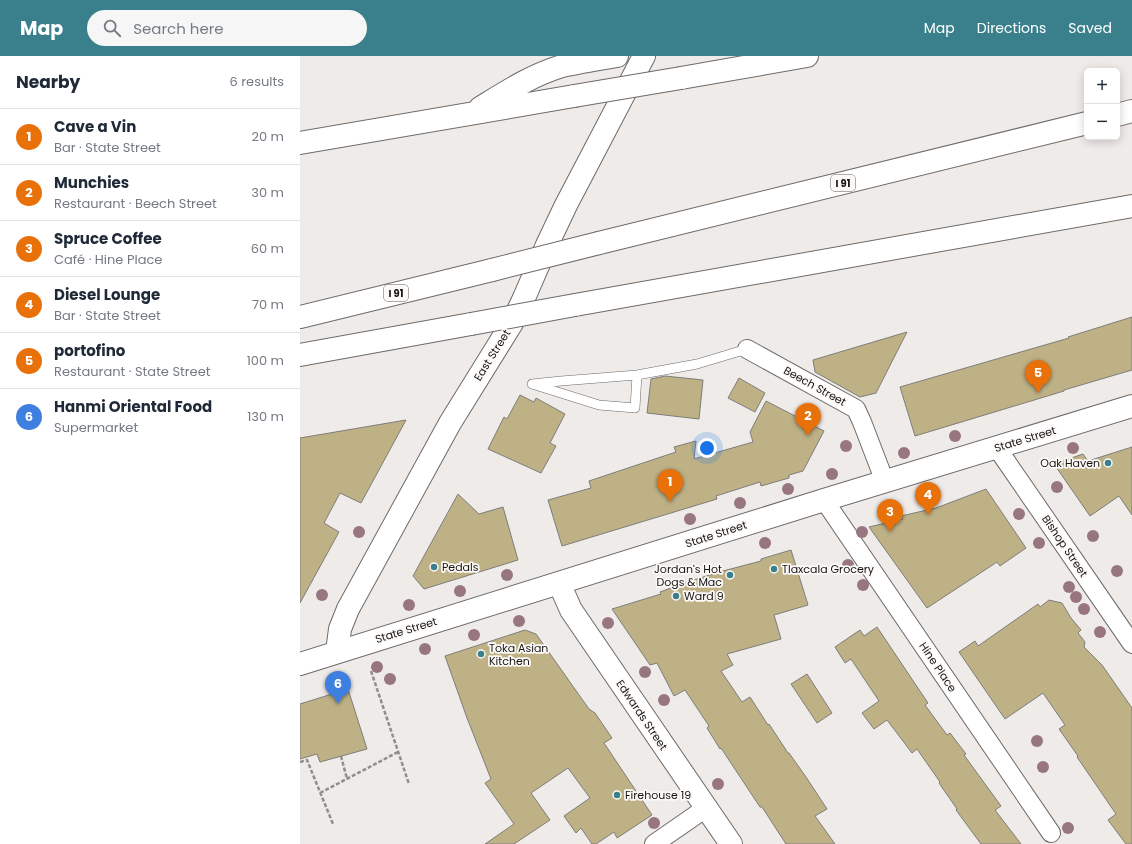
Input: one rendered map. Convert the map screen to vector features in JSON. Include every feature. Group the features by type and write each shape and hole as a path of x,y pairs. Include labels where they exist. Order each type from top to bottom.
{"main road":[{"path":"470,114 507,91 538,75 563,66 617,56"},
{"name":"East Street","path":"337,652 340,629 348,609 450,423 512,323 566,205 644,56"},
{"path":"300,143 808,56"},
{"path":"1120,114 1132,111"},
{"name":"I 91","path":"300,317 1084,123"},
{"path":"300,355 1132,206"},
{"name":"State Street","path":"300,664 824,500 1132,406"},
{"name":"Edwards Street","path":"559,583 571,610 731,844"}],"street":[{"name":"Beech Street","path":"747,349 856,409 885,482"},
{"name":"Bishop Street","path":"997,448 1132,644"},
{"name":"Hine Place","path":"824,500 1052,833"},
{"path":"654,844 706,808"}],"lane":[{"path":"637,375 635,408 599,406 532,384 561,380 637,375 697,364 747,349"}],"path":[{"path":"371,672 409,784"},
{"path":"320,793 398,752"},
{"path":"342,756 347,779"},
{"path":"300,762 308,760 333,824"}],"building":[{"path":"1132,317 1132,370 915,436 900,387 1069,338 1068,337"},
{"path":"907,332 876,393 860,397 815,372 813,360"},
{"path":"665,376 703,380 699,419 647,413 651,379"},
{"path":"739,378 765,393 755,412 728,398"},
{"path":"520,395 534,402 536,398 565,414 550,443 556,446 541,473 488,449 504,417 507,419"},
{"path":"766,401 824,431 803,471 789,475 789,478 761,486 760,482 716,496 717,499 562,546 548,500 591,488 589,481 676,452 674,447 696,441 694,459 753,442 750,432"},
{"path":"406,420 361,503 340,493 324,523 339,532 300,603 300,438"},
{"path":"1132,447 1132,515 1119,496 1090,516 1054,464 1083,454 1088,461"},
{"path":"986,489 1026,548 1000,566 997,562 927,608 869,527 903,519 901,516 936,508"},
{"path":"458,494 479,514 503,507 518,560 424,589 413,576"},
{"path":"791,550 808,605 774,615 781,639 727,654 733,665 721,671 742,702 750,697 768,725 769,724 806,777 827,809 815,816 835,844 786,844 721,748 720,749 707,728 709,726 685,690 674,696 657,663 650,665 612,609 661,594 660,592 687,582 761,561 761,559"},
{"path":"1049,600 1062,603 1071,618 1081,630 1078,633 1085,642 1084,647 1102,665 1132,708 1132,844 1126,844 1108,820 1116,814 1059,729 1065,725 1043,693 1005,719 959,652 975,641 978,646 1038,604 1040,607"},
{"path":"877,627 928,703 925,705 947,735 950,733 966,754 964,755 1001,806 995,810 1021,844 981,844 956,810 957,809 939,783 940,782 917,749 912,753 887,720 874,729 862,713 879,701 851,659 845,663 835,647 860,630 864,636"},
{"path":"525,630 536,634 589,709 595,713 612,738 604,743 652,815 617,838 614,832 596,844 592,844 581,828 576,833 564,816 590,798 568,768 531,793 550,820 514,844 485,844 514,824 485,783 491,779 445,656"},
{"path":"807,674 832,713 817,723 791,684"},
{"path":"348,689 367,749 320,762 317,754 300,759 300,704"}],"place":[{"name":"portofino","path":"1038,393"},
{"name":"Munchies","path":"808,436"},
{"name":"Oak Haven","path":"1108,463"},
{"name":"Cave a Vin","path":"670,502"},
{"name":"Diesel Lounge","path":"928,515"},
{"name":"Spruce Coffee","path":"890,532"},
{"name":"Pedals","path":"434,567"},
{"name":"Tlaxcala Grocery","path":"774,569"},
{"name":"Jordan's Hot Dogs & Mac","path":"730,575"},
{"name":"Ward 9","path":"676,596"},
{"name":"Toka Asian Kitchen","path":"481,654"},
{"name":"Hanmi Oriental Food","path":"338,704"},
{"name":"Firehouse 19","path":"617,795"}]}
